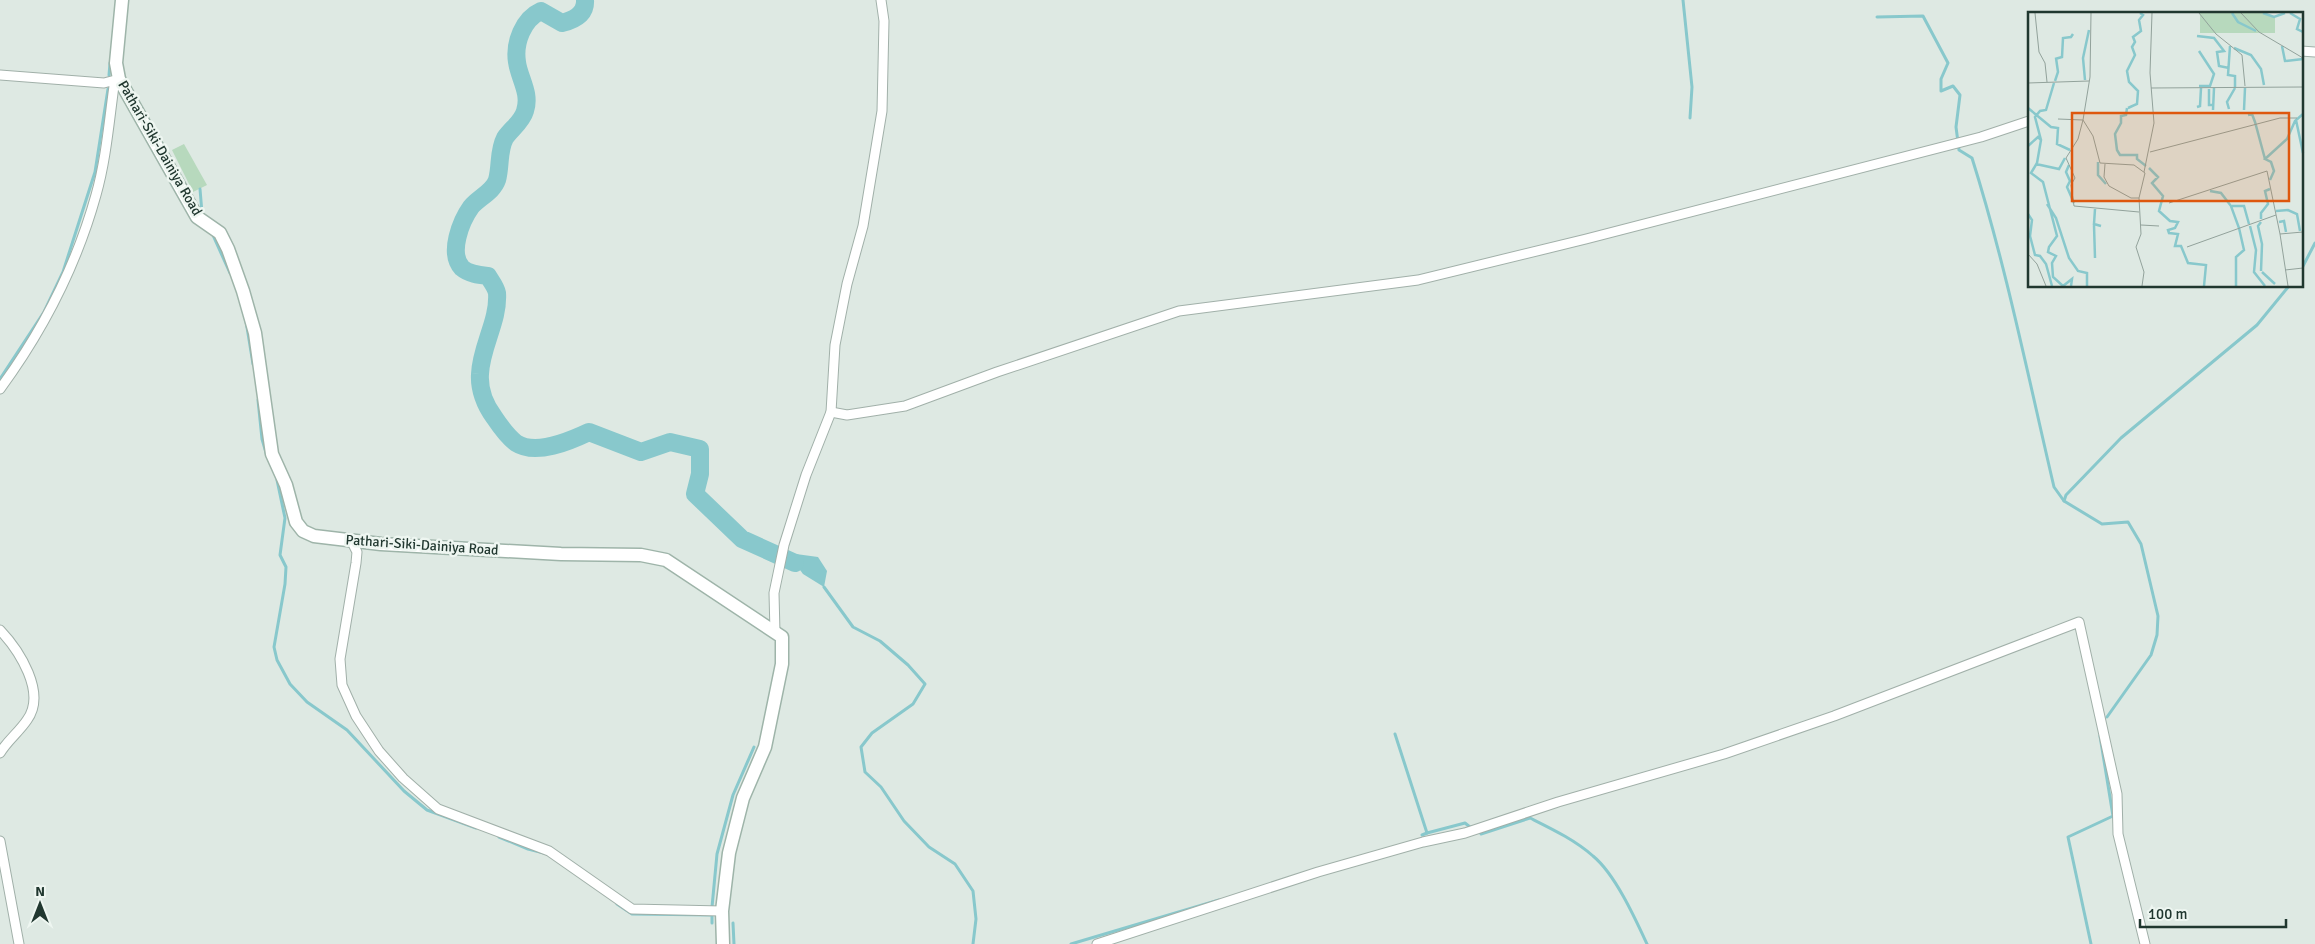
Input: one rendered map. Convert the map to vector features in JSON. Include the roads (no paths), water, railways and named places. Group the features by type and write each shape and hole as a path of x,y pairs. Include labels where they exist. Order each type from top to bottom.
{"main road":[{"name":"Pathari-Siki-Dainiya Road","path":"122,0 116,63 119,79 197,217 220,233 228,249 243,291 254,333 272,454 286,485 296,522 303,531 314,536 351,540 561,554 641,555 666,560 775,632"},
{"path":"723,944 722,911 729,853 743,798 765,747 782,664 782,637 775,632"}],"street":[{"path":"775,632 774,593 784,545 806,475 831,412 835,345 847,284 863,226 882,111 884,21 881,0"},
{"path":"2302,51 2315,52"},
{"path":"0,75 104,83 119,79"},
{"path":"0,389 37,335 69,274 96,195 114,86 119,79"},
{"path":"831,412 848,415 904,406 997,372 1179,311 1418,280 1586,239 1981,137 2028,121"},
{"path":"351,540 357,552 340,659 342,685 356,716 379,752 403,778 438,809 549,851 632,909 722,911"},
{"path":"1097,944 1318,872 1424,842 1465,833 1558,802 1724,754 1834,716 2079,622 2108,747 2116,794 2118,834 2145,944"},
{"path":"0,630 9,639 30,676 34,698 28,719 0,753"},
{"path":"0,841 20,944"}],"water":[{"path":"796,554 818,557 827,571 824,587 803,574 795,563"}],"waterway":[{"path":"585,0 584,9 571,20 562,23 541,11 529,20 521,32 516,55 527,98 525,111 521,119 505,138 500,153 498,175 495,184 471,207 463,220 457,237 456,254 462,268 471,273 488,276 495,286 497,293 493,324 481,364 480,380 483,397 504,431 516,443 524,447 543,448 553,446 589,432 641,452 670,442 700,449 700,474 695,494 742,539 795,563"},
{"path":"1683,0 1692,87 1690,118"},
{"path":"1877,17 1923,16 1948,63 1941,79 1941,91 1953,86 1960,95 1956,127 1959,150 1972,158 2016,321 2054,487 2064,501"},
{"path":"109,75 110,63"},
{"path":"0,379 44,312 63,272 95,172 108,89"},
{"path":"200,189 202,213 204,215"},
{"path":"212,233 230,273"},
{"path":"2302,268 2315,243"},
{"path":"2107,717 2151,655 2157,635 2158,616 2141,544 2128,522 2102,524 2064,501 2066,495 2121,438 2257,325 2287,288"},
{"path":"246,321 253,364"},
{"path":"258,400 262,439 267,456"},
{"path":"277,480 285,518 280,555 286,567 285,584 274,647 277,660 290,684 307,702 347,730 404,791 427,810 476,828"},
{"path":"824,587 853,627 880,641 908,665 925,684 913,704 872,733 861,747 865,772 881,787 904,821 929,847 955,864 973,891 976,919 973,944"},
{"path":"1395,734 1427,833 1465,823 1470,827"},
{"path":"2091,944 2068,837 2113,816 2100,736"},
{"path":"712,907 717,854 733,795 754,747"},
{"path":"1481,834 1530,818 1579,845 1601,864 1617,885 1647,944"},
{"path":"1422,835 1427,833"},
{"path":"499,837 528,849 544,853"},
{"path":"1071,944 1219,900"},
{"path":"617,904 632,914 712,915 712,923"},
{"path":"733,923 734,944"}]}
